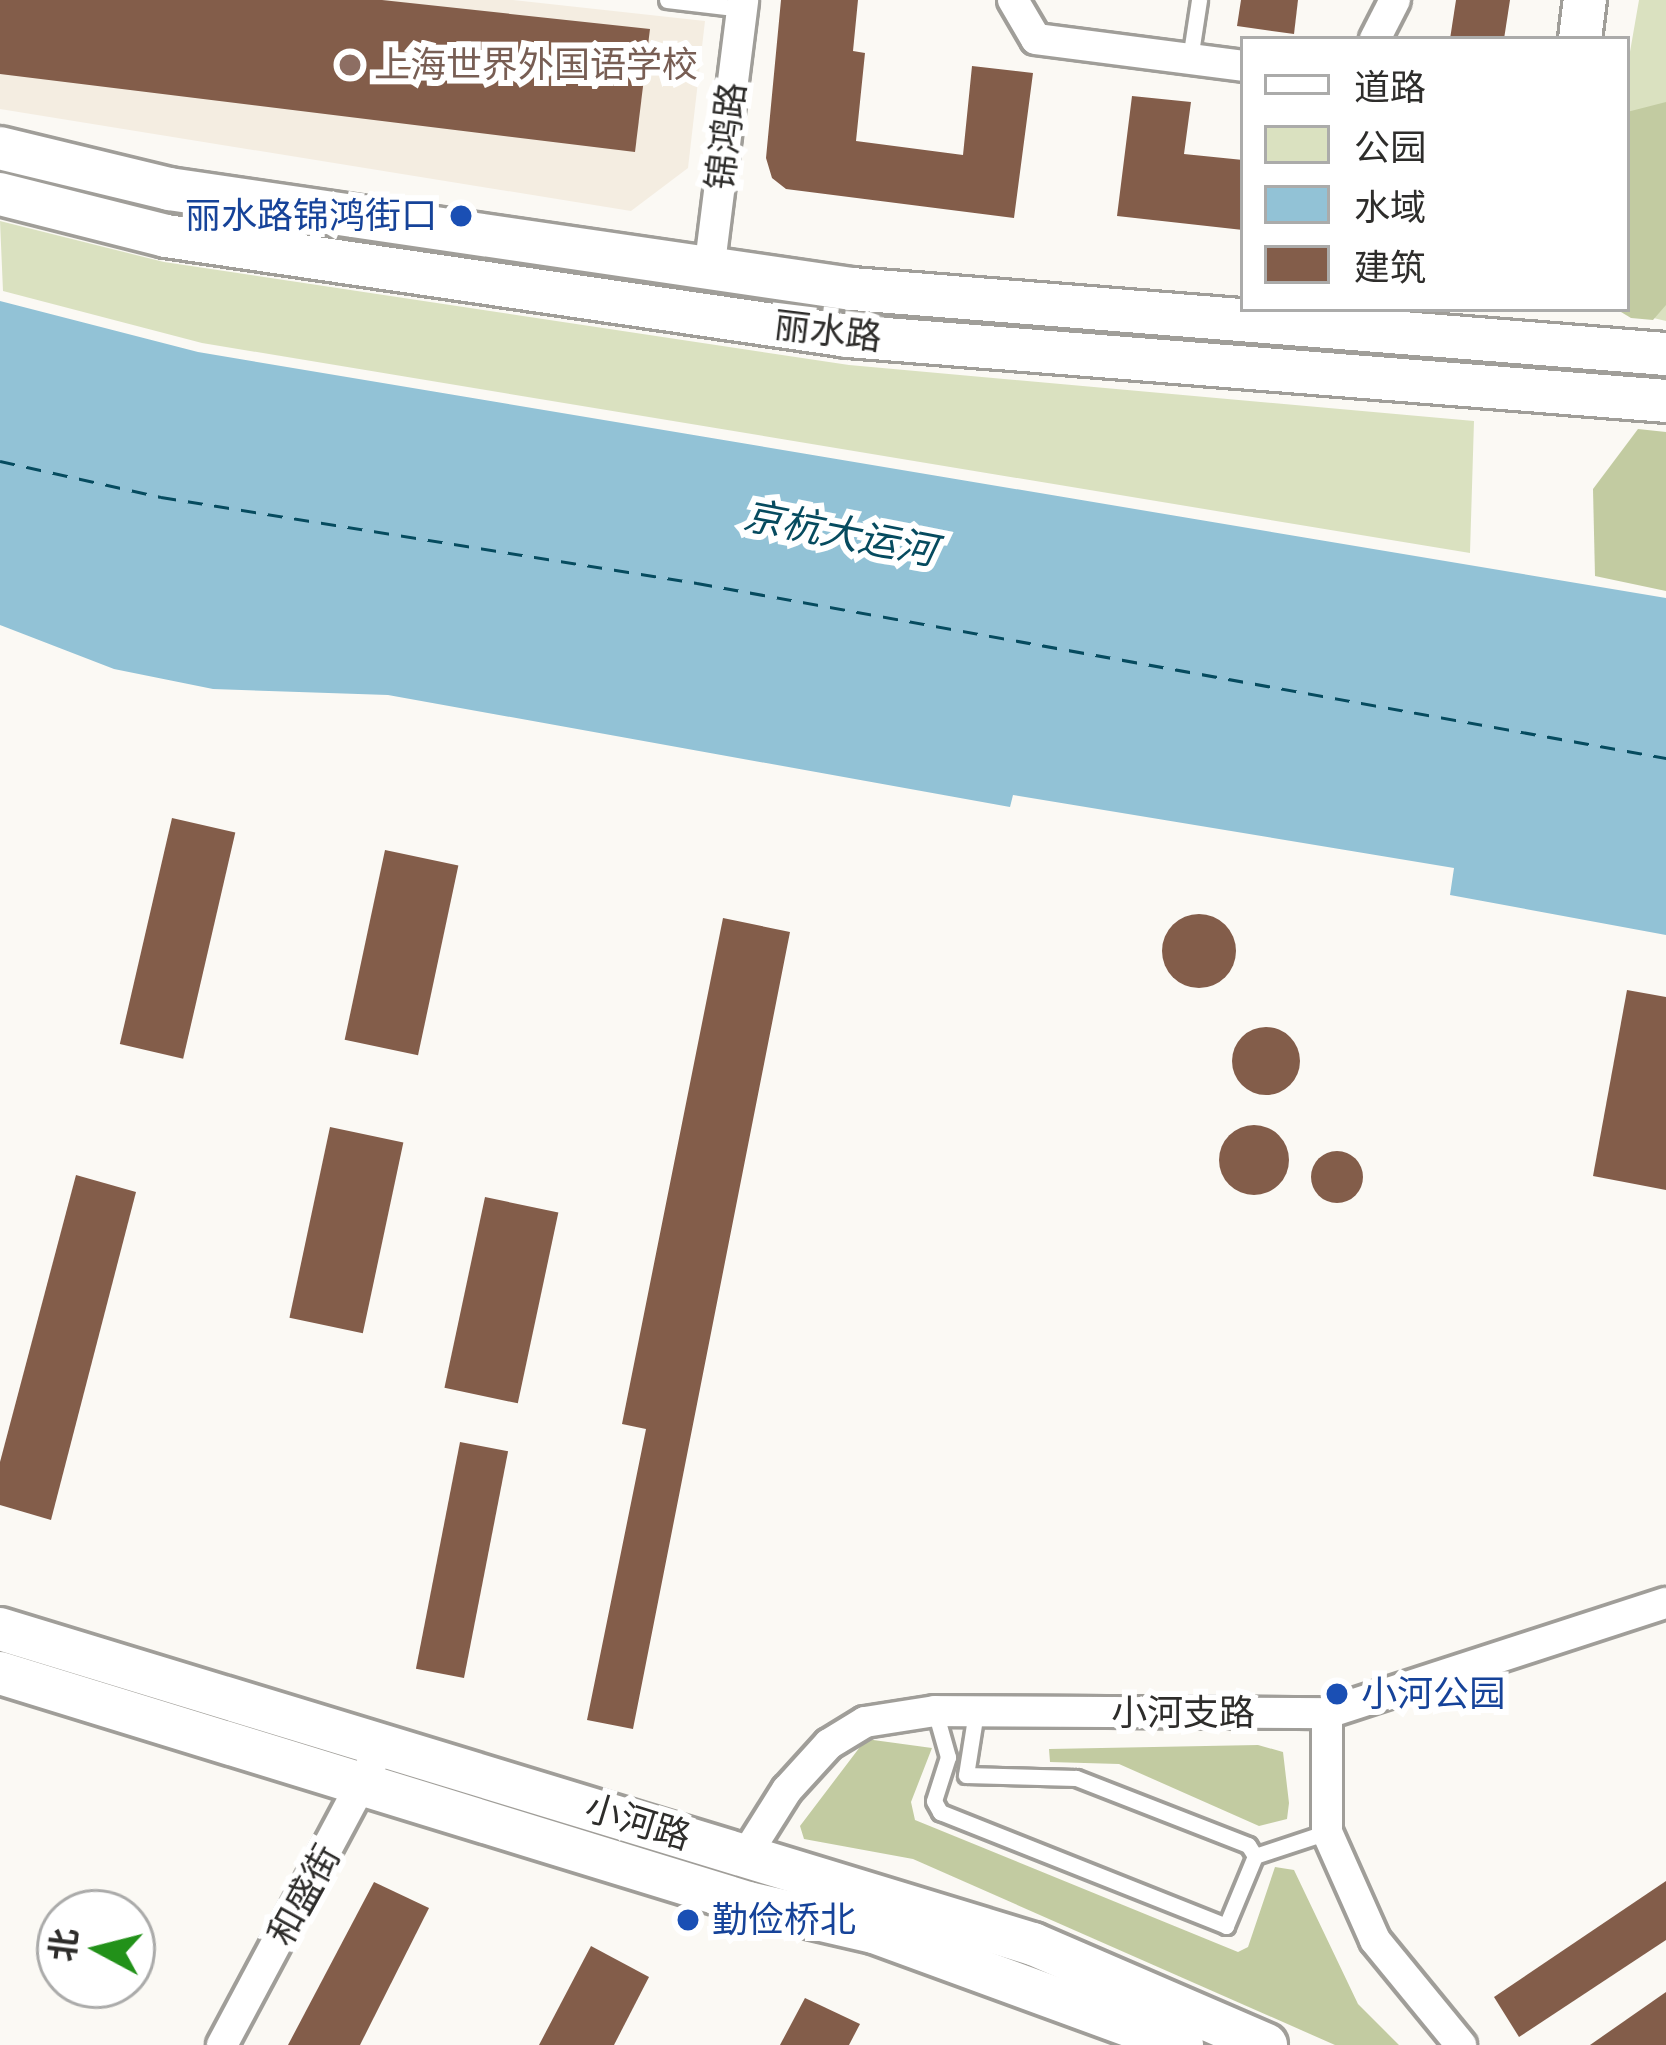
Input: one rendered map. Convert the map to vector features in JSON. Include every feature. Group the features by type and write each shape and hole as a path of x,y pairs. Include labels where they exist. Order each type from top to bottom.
{"main road":[{"path":"1580,36 1585,0"},
{"name":"丽水路","path":"0,148 170,189 709,271 1240,305"},
{"name":"丽水路","path":"0,194 166,236 848,336 1666,401"},
{"name":"丽水路","path":"1342,312 1543,325 1666,353"},
{"path":"1540,390 1543,325"},
{"name":"小河路","path":"0,1629 1033,1944 1132,2003 1182,2045"},
{"name":"小河路","path":"0,1673 748,1903 874,1931 1266,2045"}],"street":[{"path":"1012,0 1036,39 1240,66"},
{"path":"1377,36 1395,0"},
{"name":"锦鸿路","path":"709,271 742,5"},
{"name":"小河支路","path":"746,1855 829,1744 865,1722 935,1711 1327,1713 1666,1603"},
{"path":"1327,1713 1327,1832 1375,1940 1461,2045"},
{"name":"和盛街","path":"222,2045 364,1786 380,1743"}],"lane":[{"path":"668,0 742,5"},
{"path":"1190,59 1199,0"},
{"path":"935,1711 949,1757 934,1801 940,1811 1226,1926 1255,1856 1327,1832"},
{"path":"966,1775 976,1712"},
{"path":"940,1781 966,1775 1076,1778 1247,1845 1255,1856"}],"shaded area":[{"name":"上海世界外国语学校","path":"0,0 513,0 705,21 688,168 631,211 0,109"}],"green space":[{"path":"1639,0 1666,0 1666,321 1628,312 1630,52"},
{"path":"1666,102 1666,305 1653,320 1621,312 1630,312 1630,111"},
{"path":"0,221 164,262 849,365 1474,421 1470,553 202,343 3,291"},
{"path":"1638,429 1666,432 1666,591 1595,576 1593,489"},
{"path":"866,1739 932,1748 911,1802 915,1820 1238,1952 1248,1947 1275,1867 1294,1870 1358,2004 1399,2045 1335,2045 913,1859 804,1839 800,1826"},
{"path":"1258,1745 1283,1752 1289,1803 1287,1819 1259,1826 1119,1764 1050,1762 1049,1749"}],"water":[{"name":"京杭大运河","path":"0,301 198,352 1666,598 1666,935 1450,895 1454,868 1013,795 1010,807 388,695 213,689 114,669 0,625"}],"building":[{"name":"上海世界外国语学校","path":"0,0 382,0 650,29 635,152 0,74"},
{"path":"781,0 858,0 853,51 865,53 856,141 963,155 972,66 1033,73 1014,218 786,189 772,178 766,158"},
{"path":"1241,0 1298,0 1294,34 1237,26"},
{"path":"1456,0 1510,0 1504,36 1450,36"},
{"path":"1132,96 1191,102 1184,154 1240,160 1240,230 1117,216"},
{"path":"172,818 235,833 183,1059 120,1044"},
{"path":"385,850 458,866 418,1055 345,1040"},
{"path":"1199,914 1225,925 1236,951 1225,977 1199,988 1173,977 1162,951 1173,925"},
{"path":"723,918 790,932 633,1729 587,1720 646,1429 622,1424"},
{"path":"1627,990 1666,997 1666,1190 1593,1176"},
{"path":"1266,1027 1290,1037 1300,1061 1290,1085 1266,1095 1242,1085 1232,1061 1242,1037"},
{"path":"1254,1125 1279,1135 1289,1160 1279,1185 1254,1195 1229,1185 1219,1160 1229,1135"},
{"path":"330,1127 403,1143 363,1333 289,1318"},
{"path":"1337,1151 1355,1159 1363,1177 1355,1195 1337,1203 1319,1195 1311,1177 1319,1159"},
{"path":"76,1175 136,1192 51,1520 0,1505 0,1462"},
{"path":"485,1197 558,1213 518,1403 444,1388"},
{"path":"460,1442 508,1451 464,1678 416,1669"},
{"path":"1666,1881 1666,1940 1519,2037 1494,1997"},
{"path":"374,1882 429,1908 360,2045 288,2045"},
{"path":"591,1946 649,1977 614,2045 539,2045"},
{"path":"1666,1992 1666,2045 1590,2045"},
{"path":"805,1998 860,2024 849,2045 780,2045"}],"ferry route":[{"path":"0,461 161,497 697,583 1666,758"}],"place":[{"name":"上海世界外国语学校","path":"350,65"},
{"name":"丽水路锦鸿街口","path":"461,216"},
{"name":"小河公园","path":"1337,1694"},
{"name":"勤俭桥北","path":"688,1920"}]}
